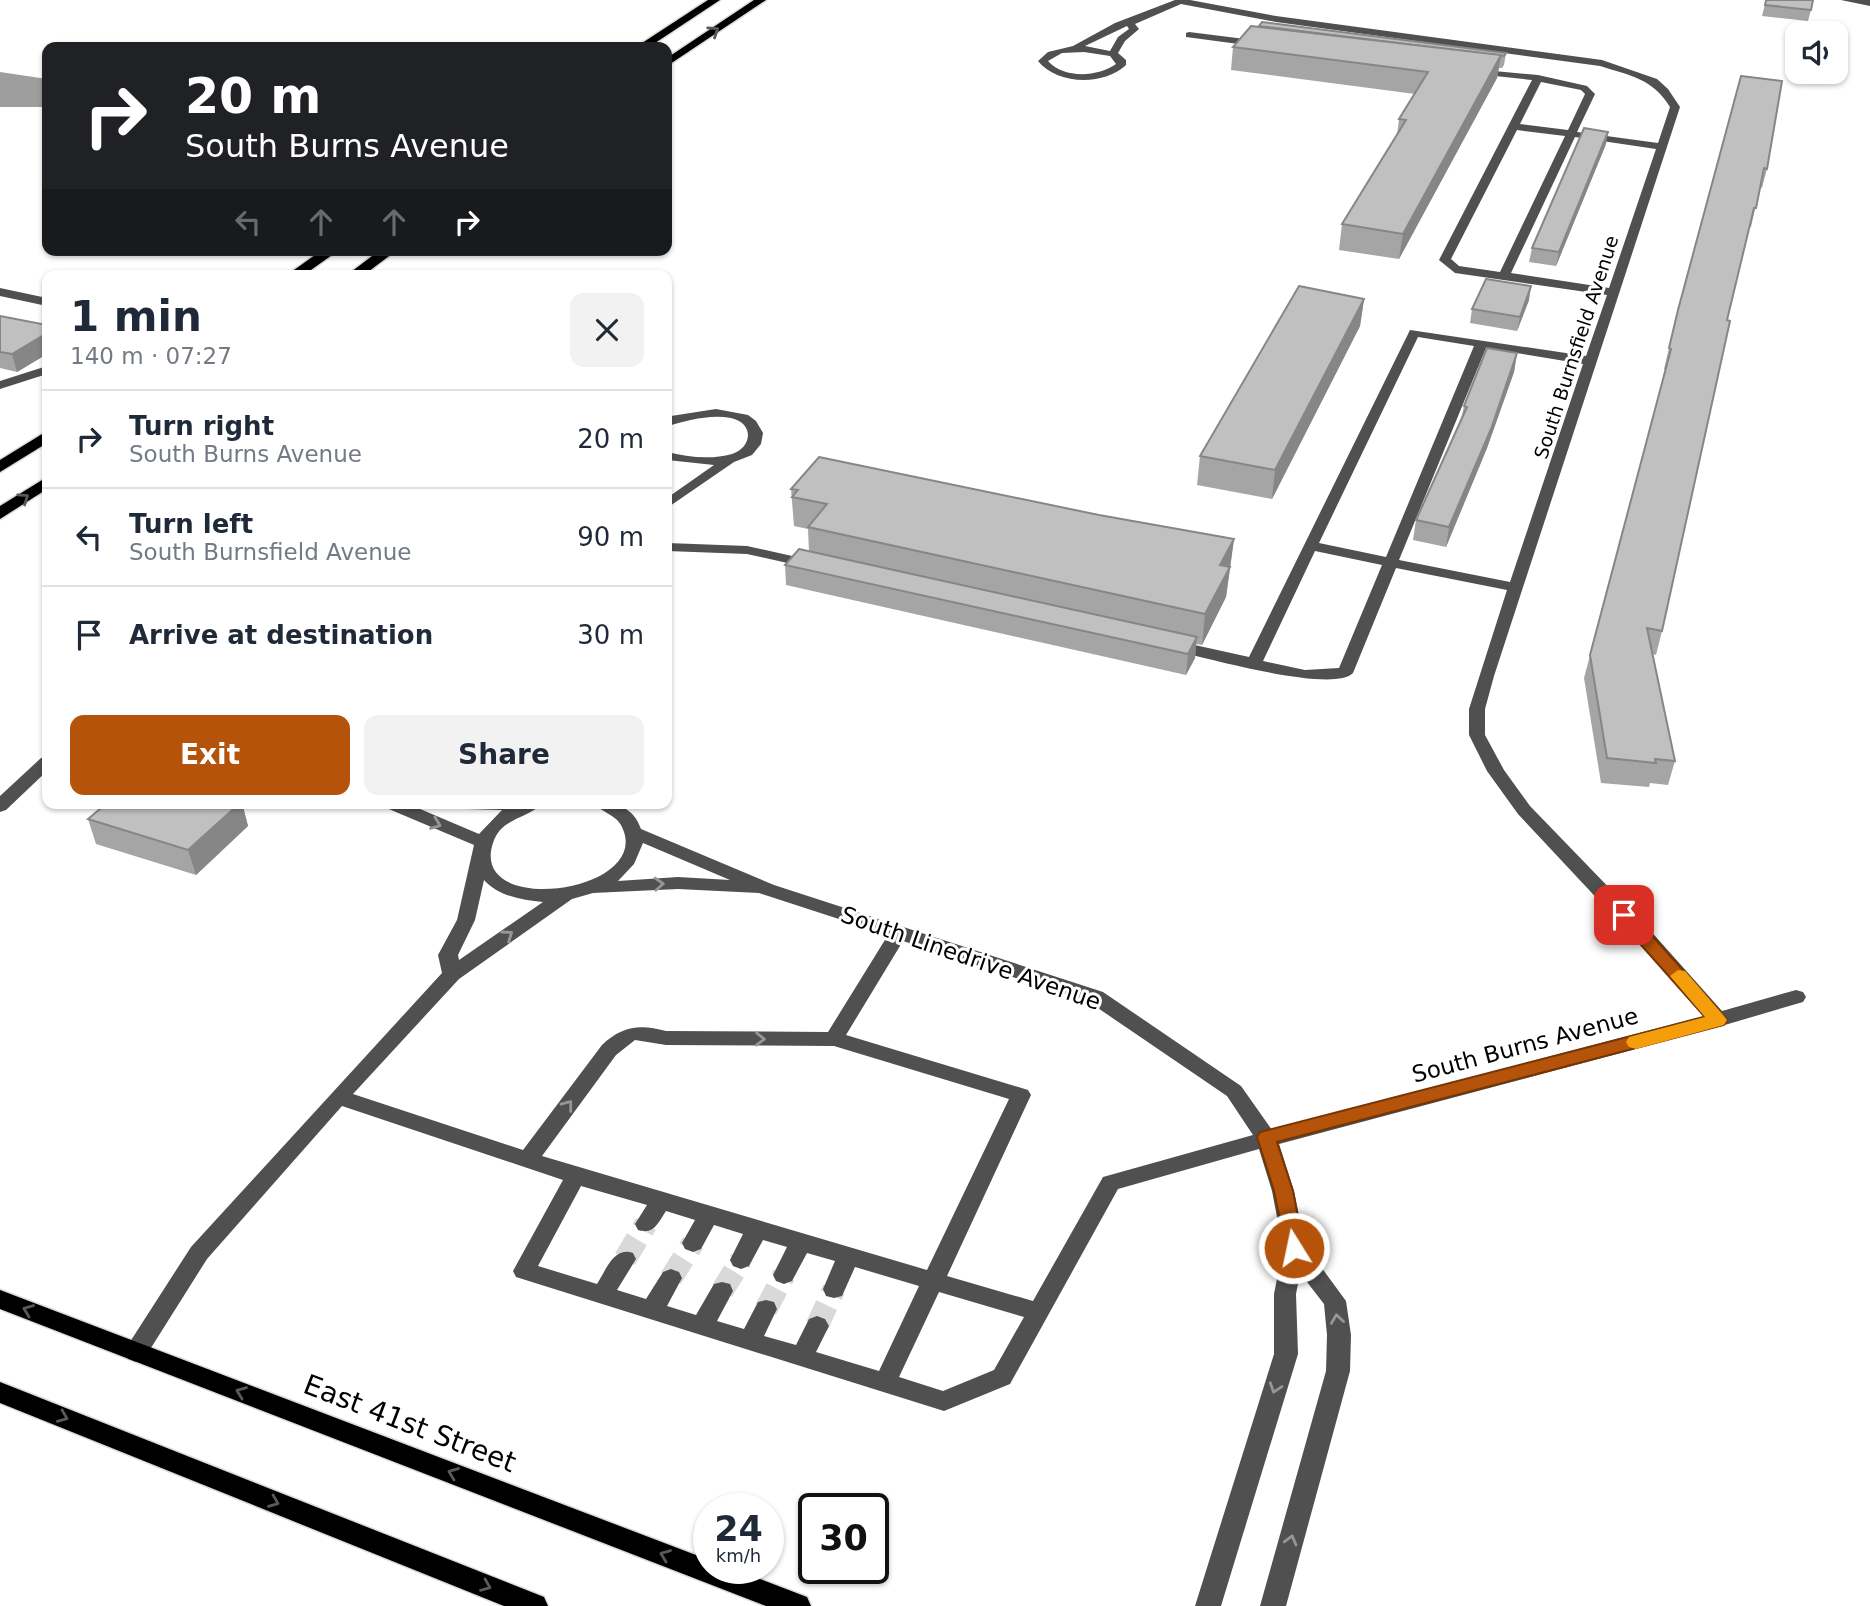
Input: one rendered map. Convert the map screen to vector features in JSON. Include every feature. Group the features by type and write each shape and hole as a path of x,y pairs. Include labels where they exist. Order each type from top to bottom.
{"highway":[{"path":"650,42 715,0"},
{"path":"672,60 761,0"},
{"path":"302,270 323,256"},
{"path":"361,270 381,256"},
{"path":"0,467 42,439"},
{"path":"0,514 42,485"}],"main road":[{"name":"East 41st Street","path":"0,1299 798,1606"},
{"path":"2,1395 535,1606"}],"street":[{"path":"1072,49 1113,54 1121,60 1117,69 1098,75 1060,73 1045,65 1043,61 1051,53 1072,49 1118,25 1129,23 1182,0"},
{"name":"South Burnsfield Avenue","path":"1182,0 1245,19 1543,53 1630,71 1654,80 1675,107 1486,677 1477,709 1477,735 1496,771 1524,810 1641,933 1718,1020"},
{"path":"1844,0 1870,3"},
{"path":"1113,54 1121,39 1134,29 1129,23"},
{"path":"1189,35 1230,35 1267,44"},
{"path":"1471,70 1538,78 1584,89 1590,94 1504,275"},
{"path":"1538,78 1445,260 1455,268 1614,292"},
{"path":"1513,126 1661,146"},
{"path":"0,292 42,301"},
{"path":"1254,663 1414,333 1591,361"},
{"path":"1161,643 1305,675 1345,673 1388,563 1481,344"},
{"path":"0,385 42,372"},
{"path":"672,420 703,412 735,415 755,428 757,436 754,444 745,452 732,458 672,500"},
{"path":"672,457 698,463 732,458"},
{"path":"1310,546 1517,588"},
{"path":"672,547 747,550 827,568"},
{"path":"0,806 42,767"},
{"path":"403,809 482,847"},
{"path":"452,974 448,955 466,920 482,847 488,832 503,817 519,809"},
{"path":"482,847 482,866 493,880 513,891 537,896 565,895 591,888 612,877 627,864 635,848 635,832 627,818 615,809"},
{"name":"South Linedrive Avenue","path":"635,832 767,889 1096,997 1234,1091 1266,1137 1283,1191 1294,1248 1285,1294 1286,1354 1208,1606"},
{"name":"South Linedrive Avenue","path":"591,888 678,883 767,889"},
{"path":"136,1352 199,1253 452,974 565,895"},
{"path":"834,1040 899,932"},
{"name":"South Burns Avenue","path":"576,1176 524,1271 944,1401 1002,1377 1111,1184 1266,1137 1718,1020 1796,997"},
{"path":"527,1160 609,1050 622,1036 641,1031 666,1038 834,1040 1021,1095 885,1382"},
{"path":"338,1097 576,1176 1038,1312"},
{"path":"646,1224 661,1201"},
{"path":"693,1243 709,1215"},
{"path":"741,1260 757,1229"},
{"path":"784,1275 801,1242"},
{"name":"South Linedrive Avenue","path":"1273,1606 1338,1371 1339,1335 1335,1301 1294,1248"},
{"path":"834,1289 849,1256"},
{"path":"602,1295 625,1259"},
{"path":"652,1310 671,1278"},
{"path":"702,1326 722,1292"},
{"path":"750,1340 766,1309"},
{"path":"802,1357 817,1326"}],"shaded area":[{"path":"0,72 42,78 42,107 0,107"}],"building":[{"path":"1766,0 1813,0 1811,10 1765,5"},
{"path":"1262,22 1506,53 1504,56 1259,26"},
{"path":"1251,26 1501,55 1403,234 1342,224 1406,120 1399,119 1428,72 1233,47"},
{"path":"1741,76 1782,81 1767,169 1764,168 1727,320 1730,321 1662,631 1647,628 1675,761 1655,759 1656,763 1607,758 1590,655"},
{"path":"1584,128 1608,132 1559,252 1532,248"},
{"path":"1486,279 1531,286 1520,317 1472,309"},
{"path":"1299,286 1364,299 1275,470 1200,456"},
{"path":"0,316 42,324 42,336 12,354 0,352"},
{"path":"1487,348 1517,353 1491,429 1449,527 1416,520 1467,407 1464,406"},
{"path":"819,457 1099,515 1234,539 1220,565 1230,567 1205,614 808,527 827,504 792,497 798,490 791,489"},
{"path":"799,549 1197,637 1188,654 785,565"},
{"path":"100,809 233,809 188,850 88,819"}],"tunnel":[{"path":"625,1259 646,1224"},
{"path":"671,1278 693,1243"},
{"path":"722,1291 741,1260"},
{"path":"766,1309 784,1275"},
{"path":"817,1326 834,1289"}],"slow traffic":[{"path":"1636,1042 1718,1020 1678,976"}],"route":[{"path":"1294,1248 1283,1191 1266,1137 1718,1020 1624,915"}]}
